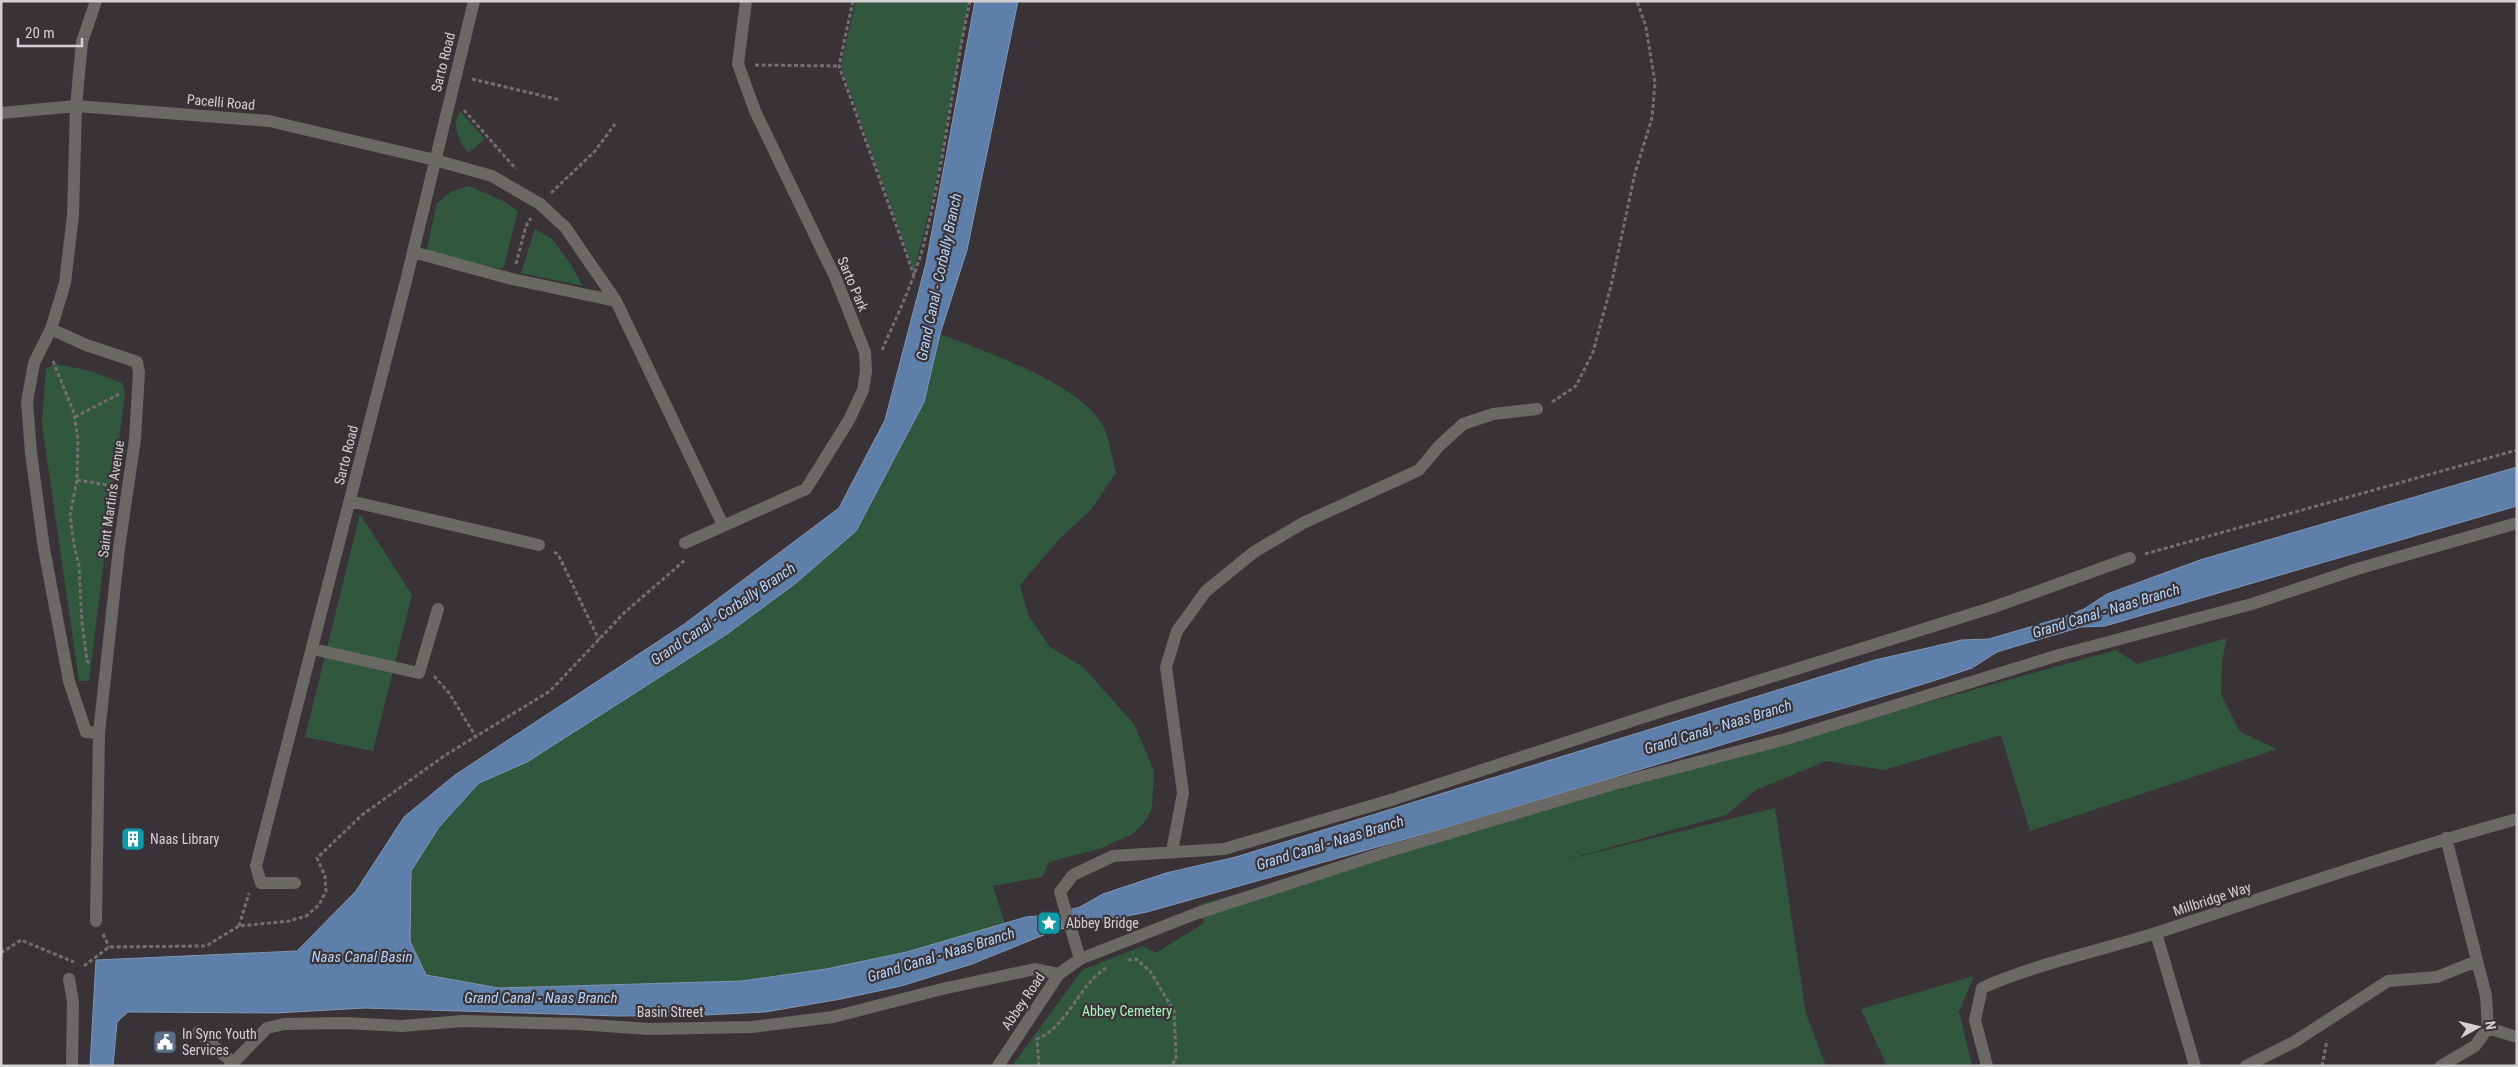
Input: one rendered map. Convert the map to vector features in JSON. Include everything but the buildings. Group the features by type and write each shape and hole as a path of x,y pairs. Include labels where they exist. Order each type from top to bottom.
{"street":[{"path":"96,1 82,42 76,106 73,215 65,283 48,334 34,363 27,402 32,463 44,548 70,681 86,732 99,733"},
{"name":"Sarto Road","path":"295,883 261,883 256,866 313,649 474,1"},
{"name":"Sarto Park","path":"688,548 723,525 806,489 849,420 863,390 866,371 865,352 836,279 755,111 738,64 746,1"},
{"name":"Pacelli Road","path":"1,113 76,106 269,121 435,160"},
{"path":"435,160 492,176 540,204 565,227 616,301 723,525"},
{"path":"413,252 512,279 616,301"},
{"name":"Saint Martin's Avenue","path":"48,334 137,362 138,415 119,548 99,733 96,921"},
{"path":"1172,851 1183,793 1166,667 1177,631 1206,591 1254,552 1303,523 1419,470 1438,446 1463,424 1493,414 1537,408"},
{"path":"350,501 539,545"},
{"name":"Abbey Road","path":"998,1066 1059,974 1080,959 1142,941 1195,914 1426,840 1614,784 1786,739 2059,656 2252,604 2357,570 2517,523"},
{"path":"1080,959 1060,892 1073,875 1113,856 1224,849 1391,800 1659,712 1994,608 2130,558"},
{"path":"313,649 419,673 438,609"},
{"name":"Millbridge Way","path":"1985,1060 1975,1020 1982,988 2007,977 2156,933 2446,838 2517,819"},
{"path":"2441,1066 2475,1046 2488,1028 2486,996 2446,838"},
{"path":"2156,933 2195,1066"},
{"path":"2246,1066 2294,1042 2388,982 2437,977 2477,961"},
{"name":"Basin Street","path":"232,1064 266,1028 284,1024 345,1023 402,1026 463,1021 578,1024 649,1029 752,1027 834,1017 942,989 1035,969 1059,974"},
{"path":"69,979 73,1002 72,1066"},
{"path":"2488,1028 2517,1037"},
{"path":"198,1032 232,1064"}],"path":[{"path":"854,1 839,66 914,276"},
{"path":"880,356 914,276 935,193 970,1"},
{"path":"1537,408 1556,400 1576,386 1592,352 1611,286 1635,173 1652,118 1655,83 1646,27 1637,1"},
{"path":"738,64 839,66"},
{"path":"455,75 560,100"},
{"path":"450,94 518,172"},
{"path":"48,334 75,417 78,440 77,480 70,515 79,566 87,660 105,676"},
{"path":"75,417 138,386"},
{"path":"2130,558 2517,450"},
{"path":"77,480 128,488"},
{"path":"539,545 558,554 599,640"},
{"path":"1,953 21,940 84,966 109,947 206,946 239,926 289,921 306,916 319,904 326,891 325,876 317,858 362,815 444,756 550,692 688,548"},
{"path":"419,673 434,676 439,681 449,693 476,737"},
{"path":"1122,961 1136,959 1150,971 1174,1012 1176,1060 1170,1066"},
{"path":"1039,1066 1037,1039 1046,1035 1056,1026 1092,979 1113,964"}],"green space":[{"path":"856,1 969,1 934,193 914,272 841,66"},
{"path":"460,111 485,139 468,153 457,133 456,122"},
{"path":"469,186 503,201 518,211 503,269 426,253 437,203 452,191"},
{"path":"535,229 552,239 570,263 583,286 521,273"},
{"path":"940,334 1006,360 1055,383 1076,397 1093,412 1104,428 1116,473 1090,511 1061,537 1020,585 1028,615 1050,647 1083,667 1134,724 1154,771 1152,808 1146,820 1133,834 1099,849 1049,862 1042,877 993,886 1005,924 907,952 826,969 742,981 499,988 426,975 410,941 411,871 439,827 479,783 527,762 582,724 727,634 796,583 856,531 924,402"},
{"path":"55,364 91,371 122,383 125,392 89,681 79,681 42,424 46,369"},
{"path":"360,514 412,595 373,751 305,737"},
{"name":"Abbey Cemetery","path":"2227,638 2222,661 2221,695 2240,732 2277,749 2030,831 2001,735 1884,770 1826,761 1756,790 1726,815 1561,861 1775,808 1806,1014 1826,1066 1012,1066 1082,970 1143,946 1156,953 1204,923 1198,905 2116,650 2137,664"},
{"path":"1974,976 1959,1011 1972,1066 1887,1066 1861,1009"}],"water":[{"path":"975,1 1018,1 967,250 940,334 924,402 856,531 796,583 727,634 527,762 479,783 439,827 411,871 410,941 426,975 499,988 742,981 826,969 907,952 1026,917 1052,915 1080,907 1103,894 1166,873 1236,857 1875,660 1962,640 1989,639 2064,617 2084,609 2107,594 2200,560 2517,467 2517,506 2105,626 2081,627 2010,648 1997,652 1972,668 1930,682 1466,822 1147,912 1056,930 972,964 901,986 841,999 765,1012 705,1015 618,1016 365,1008 276,1013 128,1012 117,1022 113,1066 90,1066 96,960 297,951 356,891 404,817 455,775 683,625 839,508 885,420 926,263"}],"place":[{"name":"Naas Library","path":"133,839"},
{"name":"Abbey Bridge","path":"1049,923"},
{"name":"In Sync Youth Services","path":"165,1042"}],"water label":[{"name":"Grand Canal - Corbally Branch","path":"939,277"},
{"name":"Grand Canal - Naas Branch","path":"2106,611"},
{"name":"Grand Canal - Corbally Branch","path":"723,614"},
{"name":"Grand Canal - Naas Branch","path":"1718,727"},
{"name":"Grand Canal - Naas Branch","path":"1330,843"},
{"name":"Grand Canal - Naas Branch","path":"941,955"},
{"name":"Naas Canal Basin","path":"362,957"},
{"name":"Grand Canal - Naas Branch","path":"541,998"}]}
